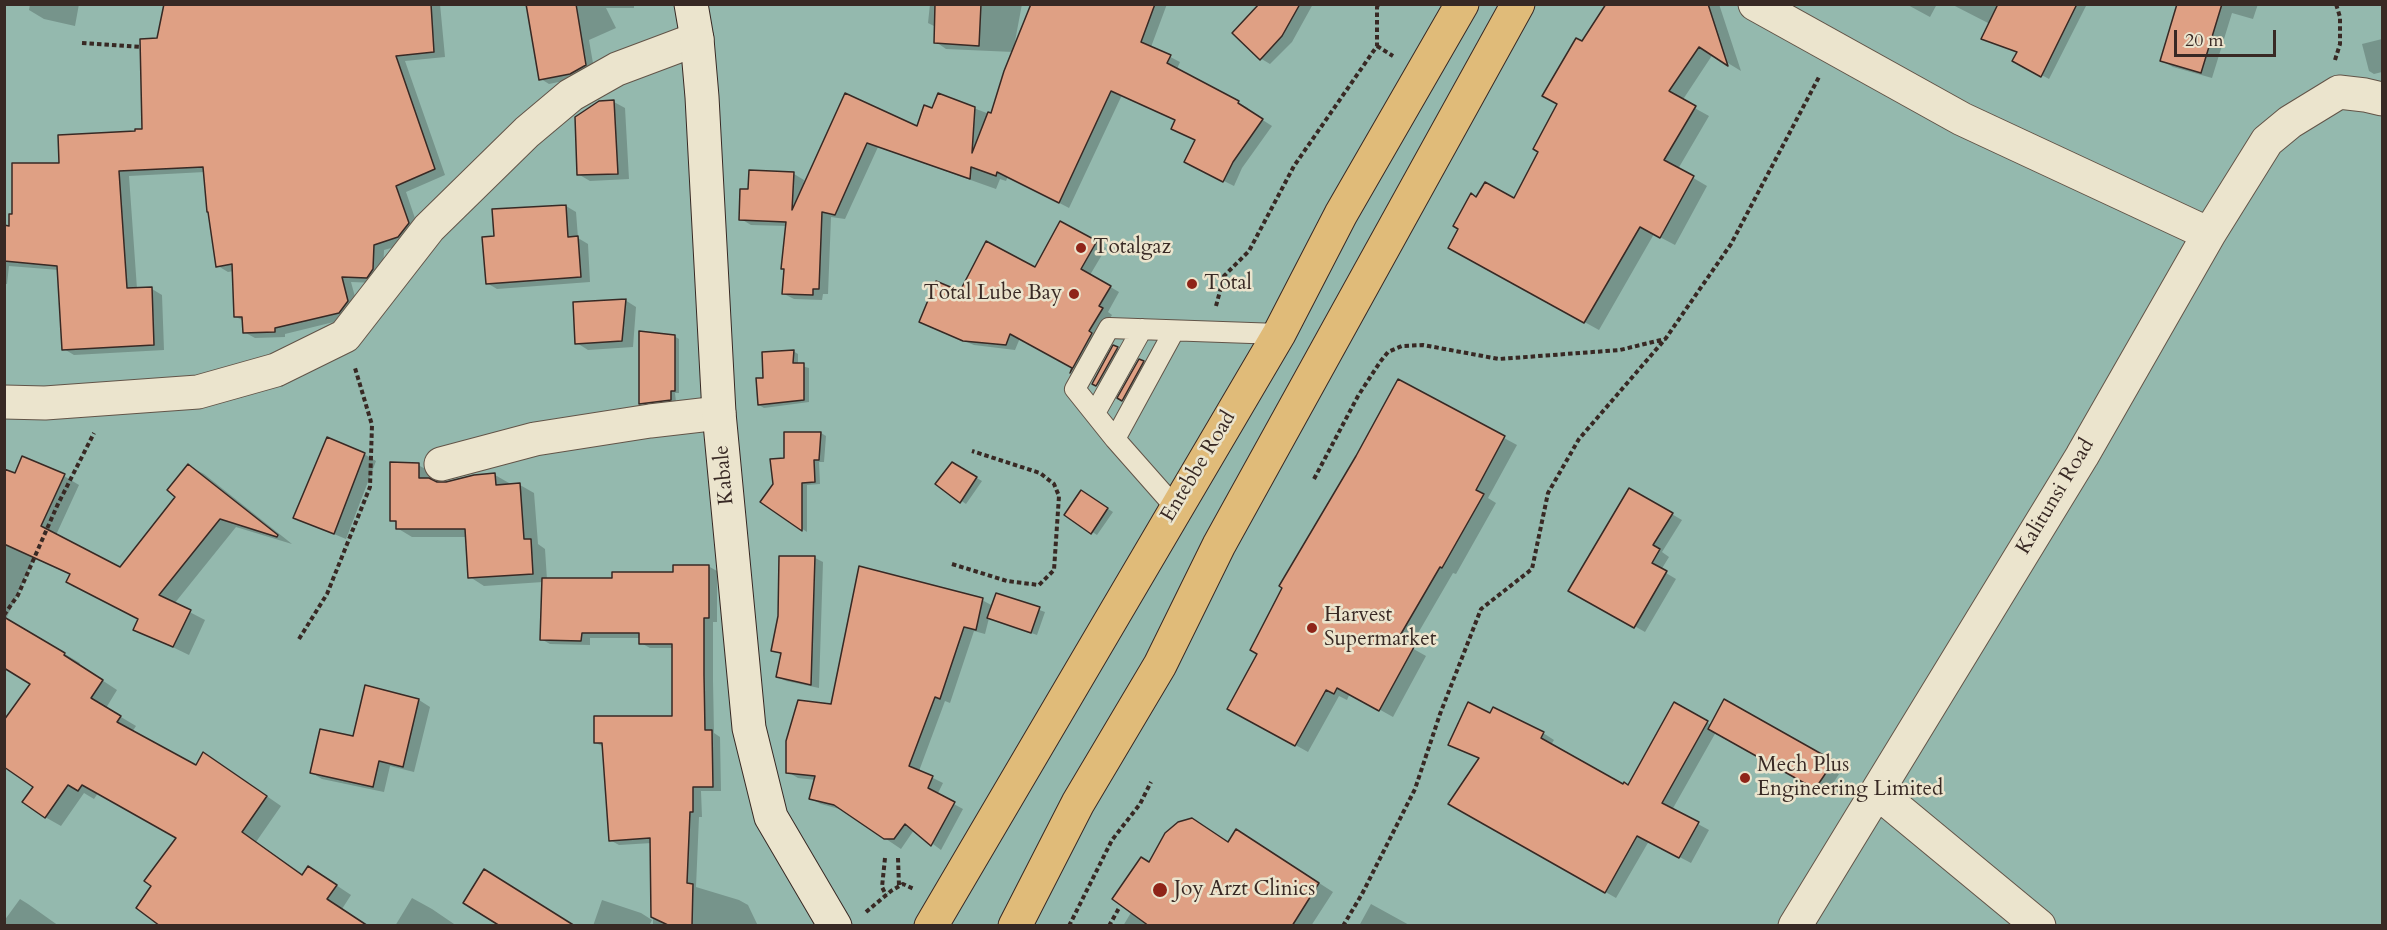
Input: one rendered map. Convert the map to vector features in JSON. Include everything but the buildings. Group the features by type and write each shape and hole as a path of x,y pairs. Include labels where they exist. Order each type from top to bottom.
{"highway":[{"name":"Entebbe Road","path":"931,926 1175,507 1279,334 1341,214 1462,4"},
{"path":"1015,926 1078,803 1160,665 1219,545 1518,4"}],"street":[{"name":"Kabale","path":"692,4 702,98 719,413 749,728 771,817 848,922"},
{"path":"1755,4 1962,119 2209,234"},
{"path":"4,402 45,403 198,392 276,370 345,336 429,228 527,132 562,103 617,69 697,39"},
{"path":"2331,98 2365,95 2382,99"},
{"name":"Kalitunsi Road","path":"1795,926 2082,456 2209,234 2267,141 2290,122 2331,98"},
{"path":"441,464 535,439 719,413"},
{"path":"1877,792 2040,926"}],"lane":[{"path":"1175,507 1115,439 1075,388 1109,328 1279,334"},
{"path":"1095,413 1142,329"},
{"path":"1115,439 1174,331"}],"path":[{"path":"1214,316 1224,276 1249,251 1294,166 1377,46 1377,7 1379,4"},
{"path":"2331,98 2340,44 2340,17 2336,4"},
{"path":"82,43 141,47"},
{"path":"1343,926 1362,894 1414,789 1481,609 1532,568 1548,494 1579,439 1666,338 1731,244 1834,49"},
{"path":"299,639 327,594 370,487 372,425 345,336"},
{"path":"1314,479 1358,396 1380,362 1388,352 1402,346 1423,345 1499,359 1620,350 1666,338"},
{"path":"4,615 18,595 57,506 113,398"},
{"path":"952,564 1007,582 1039,585 1054,570 1059,496 1054,484 1040,473 972,451"},
{"path":"1068,926 1112,840 1140,804 1151,782"},
{"path":"885,858 882,887 886,895"},
{"path":"848,922 901,885 898,880 898,858"},
{"path":"1109,926 1119,908"}],"water":[{"path":"5,5 2382,5 2382,925 5,925"}],"place":[{"name":"Totalgaz","path":"1081,248"},
{"name":"Total","path":"1192,284"},
{"name":"Total Lube Bay","path":"1074,294"},
{"name":"Harvest Supermarket","path":"1312,628"},
{"name":"Mech Plus Engineering Limited","path":"1745,778"},
{"name":"Joy Arzt Clinics","path":"1160,890"}]}
